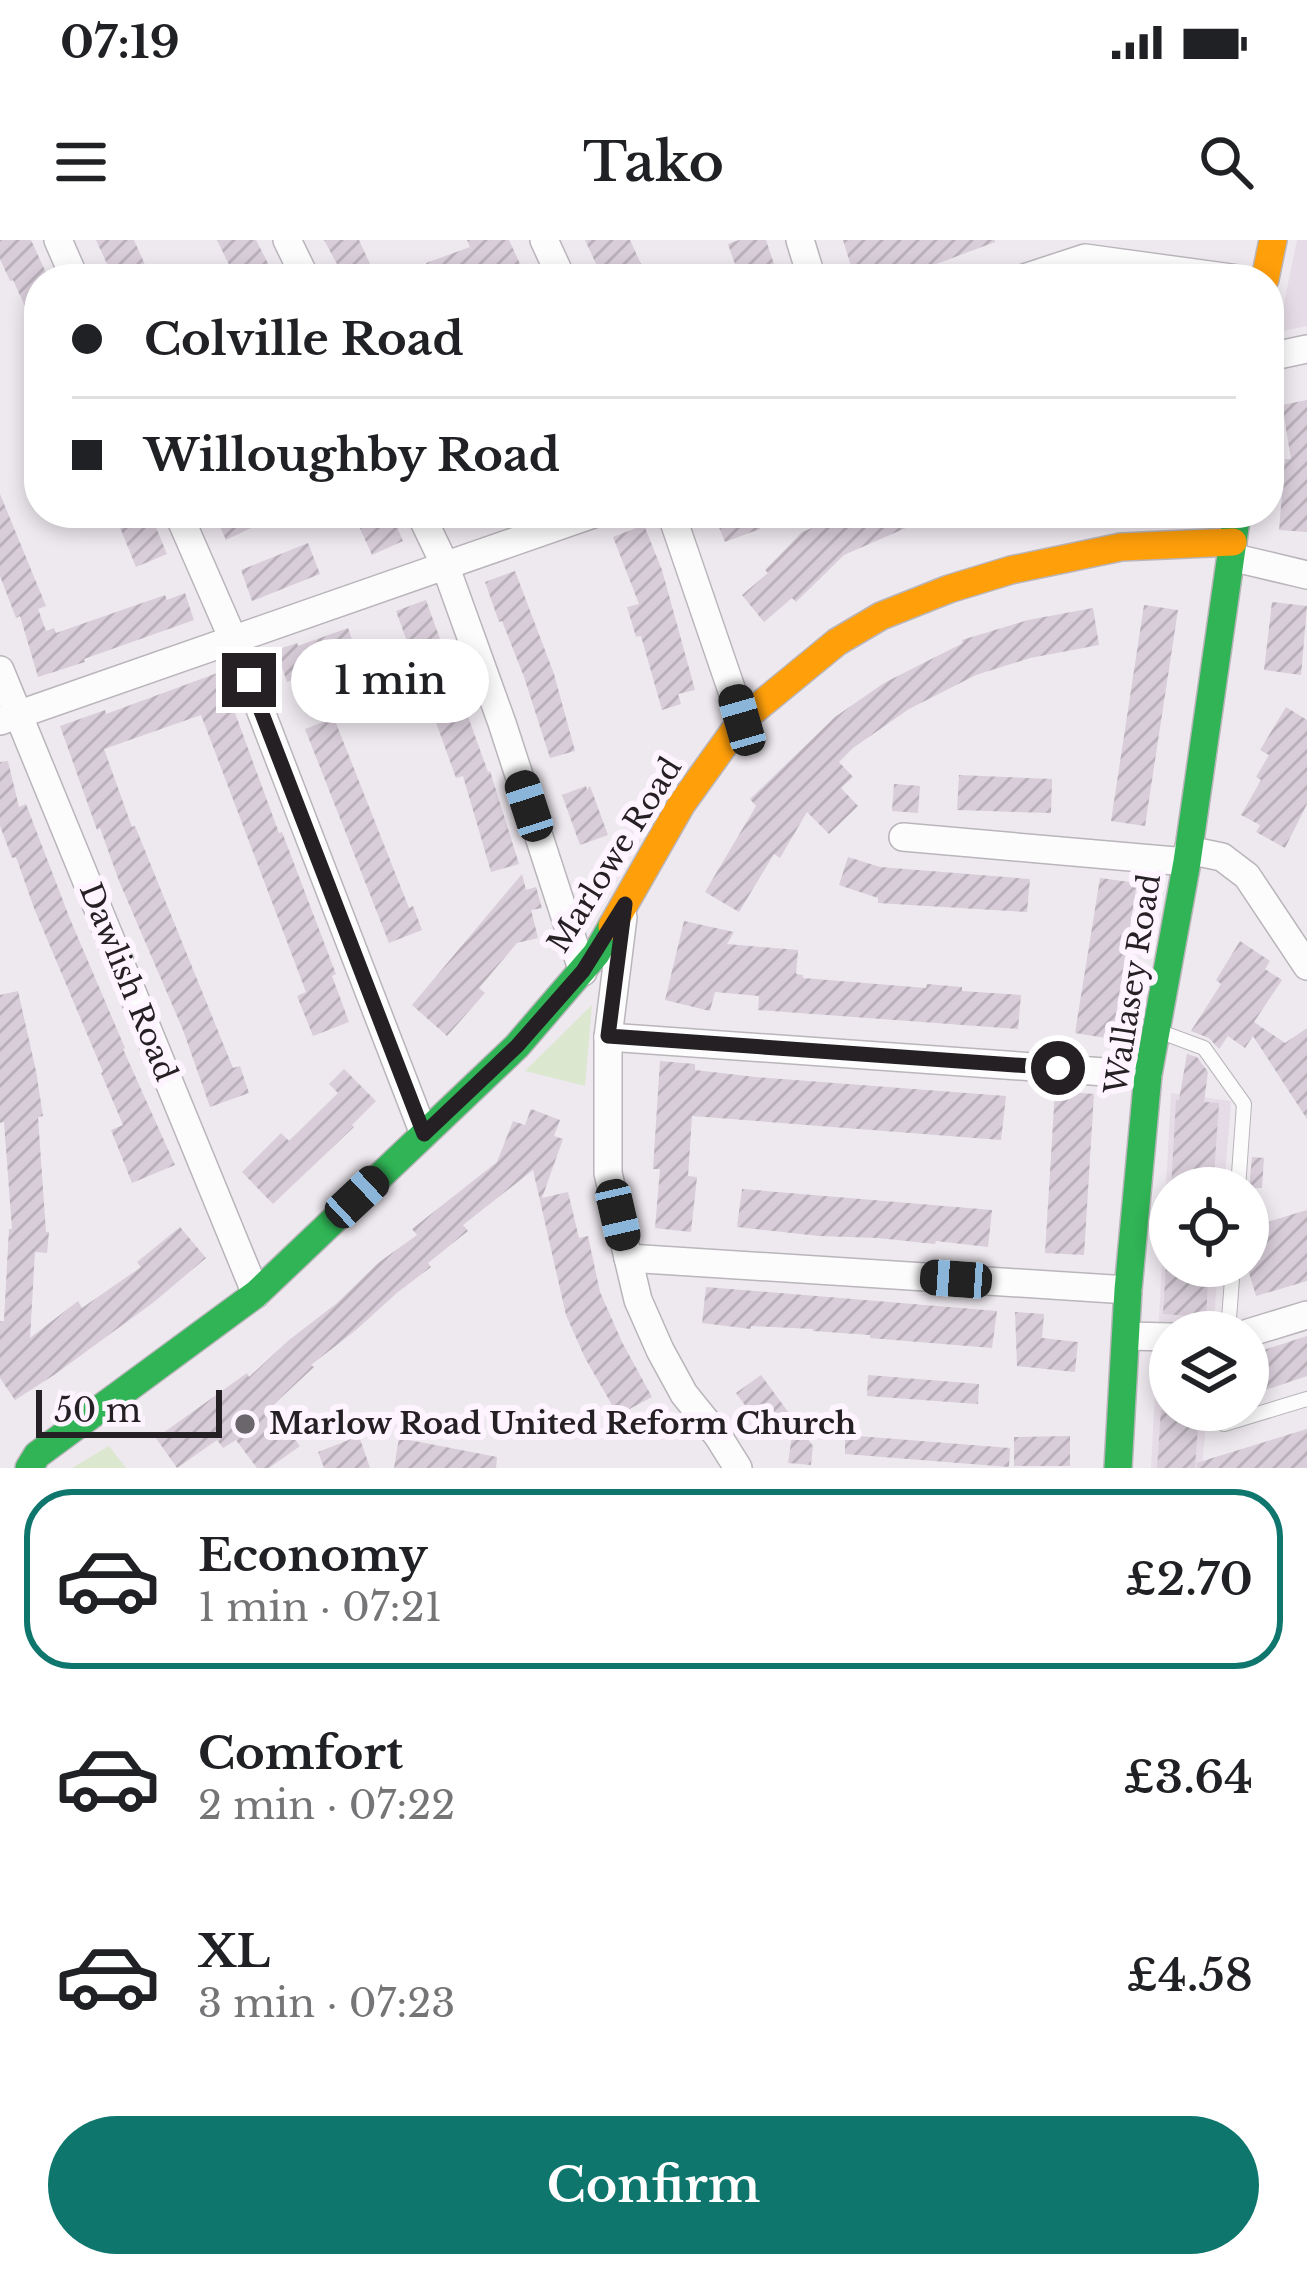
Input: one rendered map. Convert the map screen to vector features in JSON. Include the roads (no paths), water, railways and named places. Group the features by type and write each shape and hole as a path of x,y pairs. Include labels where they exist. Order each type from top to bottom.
{"street":[{"path":"1052,264 1082,249 1160,264"},
{"path":"184,528 424,1134"},
{"path":"427,528 502,724 583,971"},
{"path":"10,718 552,528"},
{"path":"676,528 742,720"},
{"name":"Wallasey Road","path":"1118,1468 1148,1075 1187,856 1235,528"},
{"name":"Marlowe Road","path":"28,1468 37,1455 256,1294 517,1046 583,971 681,805 742,720 795,674 881,616 1011,569 1121,547 1232,550"},
{"path":"1232,550 1307,575"},
{"name":"Dawlish Road","path":"0,670 10,718 256,1294"},
{"path":"902,837 1222,857 1247,876 1307,966"},
{"path":"625,904 608,1036 608,1173 638,1300 659,1350 684,1394 738,1468"},
{"path":"608,1036 1148,1075"},
{"path":"628,1258 1129,1290"},
{"path":"1269,1327 1307,1315"},
{"path":"1127,1336 1149,1337"}],"lane":[{"path":"1156,1030 1204,1048 1244,1104 1240,1167"},
{"path":"1269,1411 1307,1400"}],"place":[{"name":"Marlow Road United Reform Church","path":"245,1424"}]}
